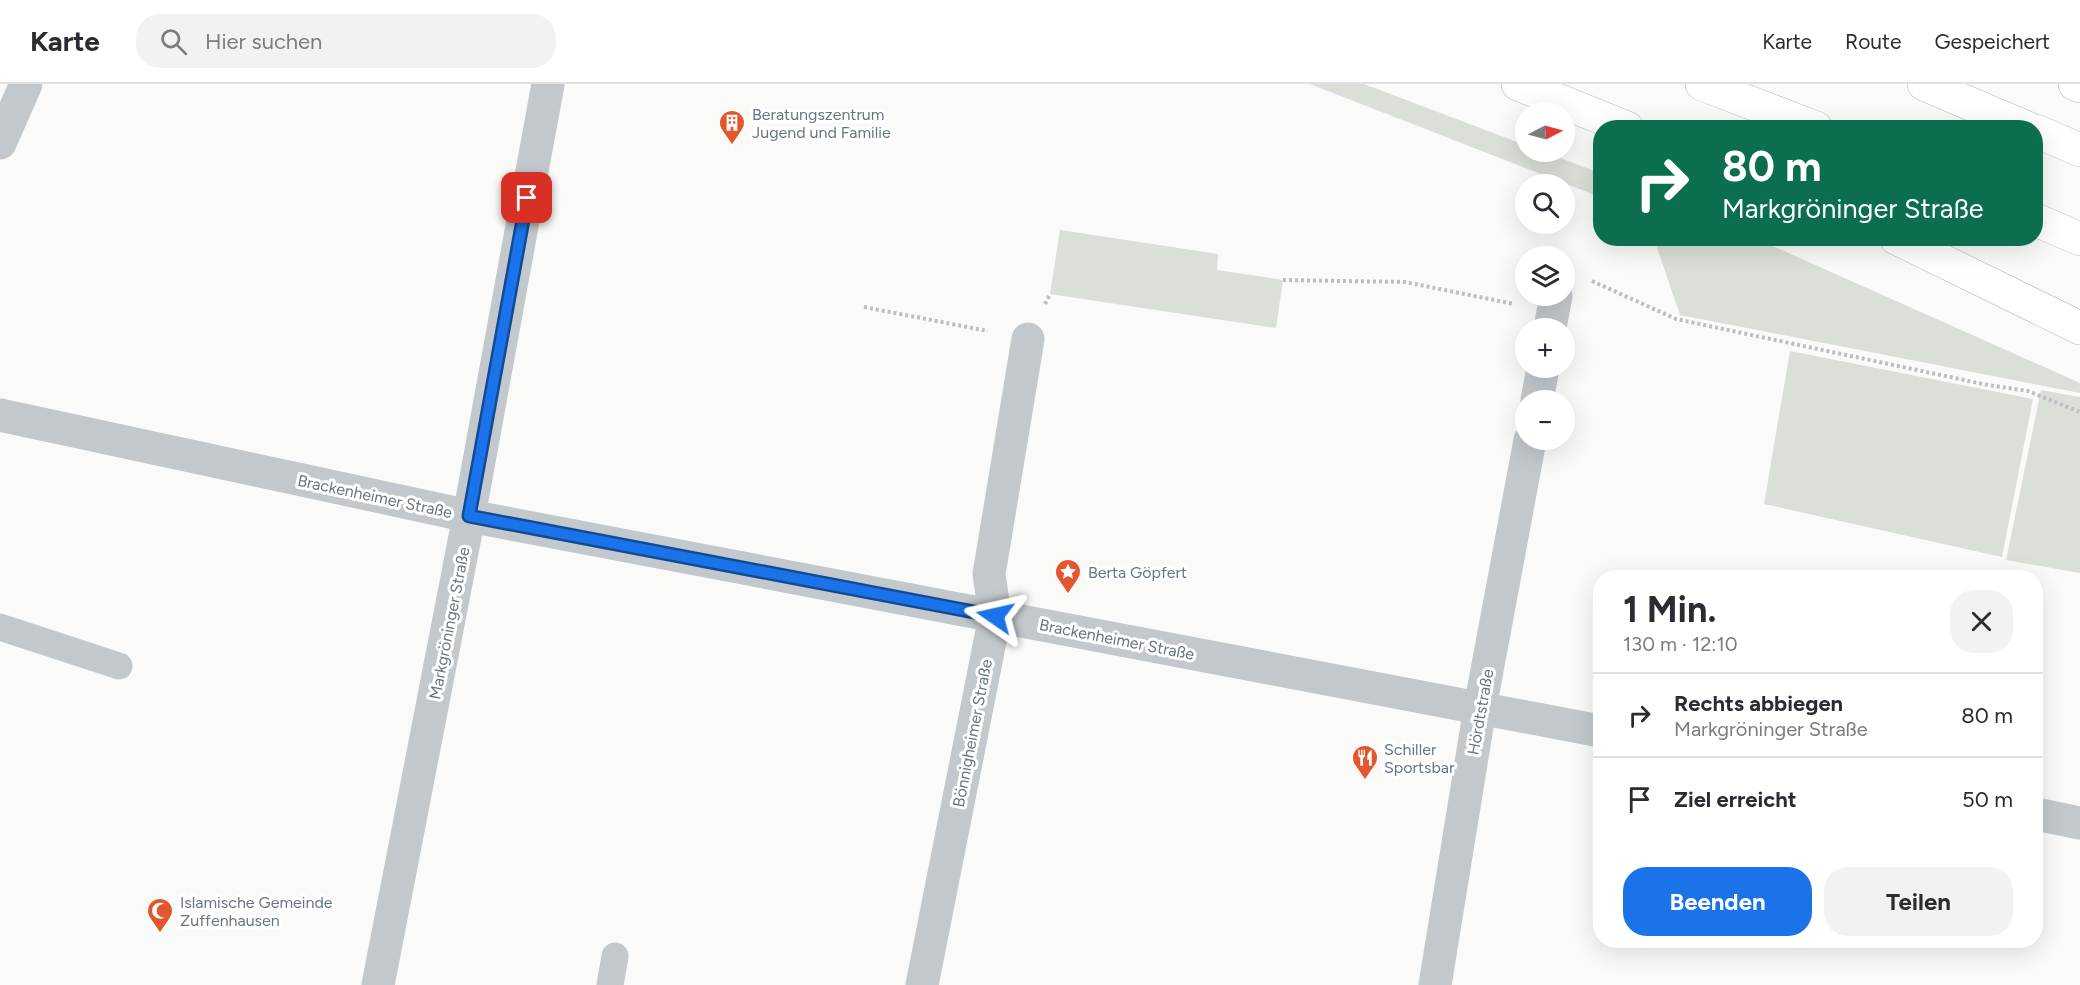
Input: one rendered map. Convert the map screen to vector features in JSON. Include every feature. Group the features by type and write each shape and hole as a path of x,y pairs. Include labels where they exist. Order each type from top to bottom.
{"highway":[{"path":"1518,84 1607,120"},
{"path":"1702,84 1795,120"},
{"path":"1924,84 2008,120"},
{"path":"2075,84 2080,86"},
{"path":"2043,134 2080,150"},
{"path":"2043,223 2080,239"},
{"path":"1912,246 2080,328"}],"street":[{"path":"0,143 26,84"},
{"name":"Markgröninger Straße","path":"378,985 469,516 548,84"},
{"name":"Bönnigheimer Straße","path":"922,985 995,616 989,574 1028,339"},
{"name":"Brackenheimer Straße","path":"0,415 469,516 1593,730"},
{"name":"Hördtstraße","path":"1435,985 1480,708 1528,450"},
{"path":"2043,815 2080,823"}],"lane":[{"path":"0,627 118,666"},
{"path":"610,985 615,956"}],"path":[{"path":"1585,277 1676,319 1988,385 2028,391 2080,412"},
{"path":"1283,280 1405,282 1553,312"},
{"path":"864,307 1028,339"}],"shaded area":[{"path":"1310,84 1364,84 1515,141 1515,162 1571,162 1593,170 1593,194 1575,187 1575,174 1541,174"},
{"path":"1060,230 1218,254 1217,270 1283,280 1276,328 1050,294"},
{"path":"1656,246 1773,246 2080,383 2080,393 1680,315"},
{"path":"1790,351 2033,399 2002,557 1764,504"},
{"path":"2041,390 2080,397 2080,573 2006,560"}],"place":[{"name":"Beratungszentrum Jugend und Familie","path":"732,146"},
{"name":"Berta Göpfert","path":"1068,595"},
{"name":"Schiller Sportsbar","path":"1365,781"},
{"name":"Islamische Gemeinde Zuffenhausen","path":"160,934"}],"route":[{"path":"527,198 469,516 995,616"}]}
